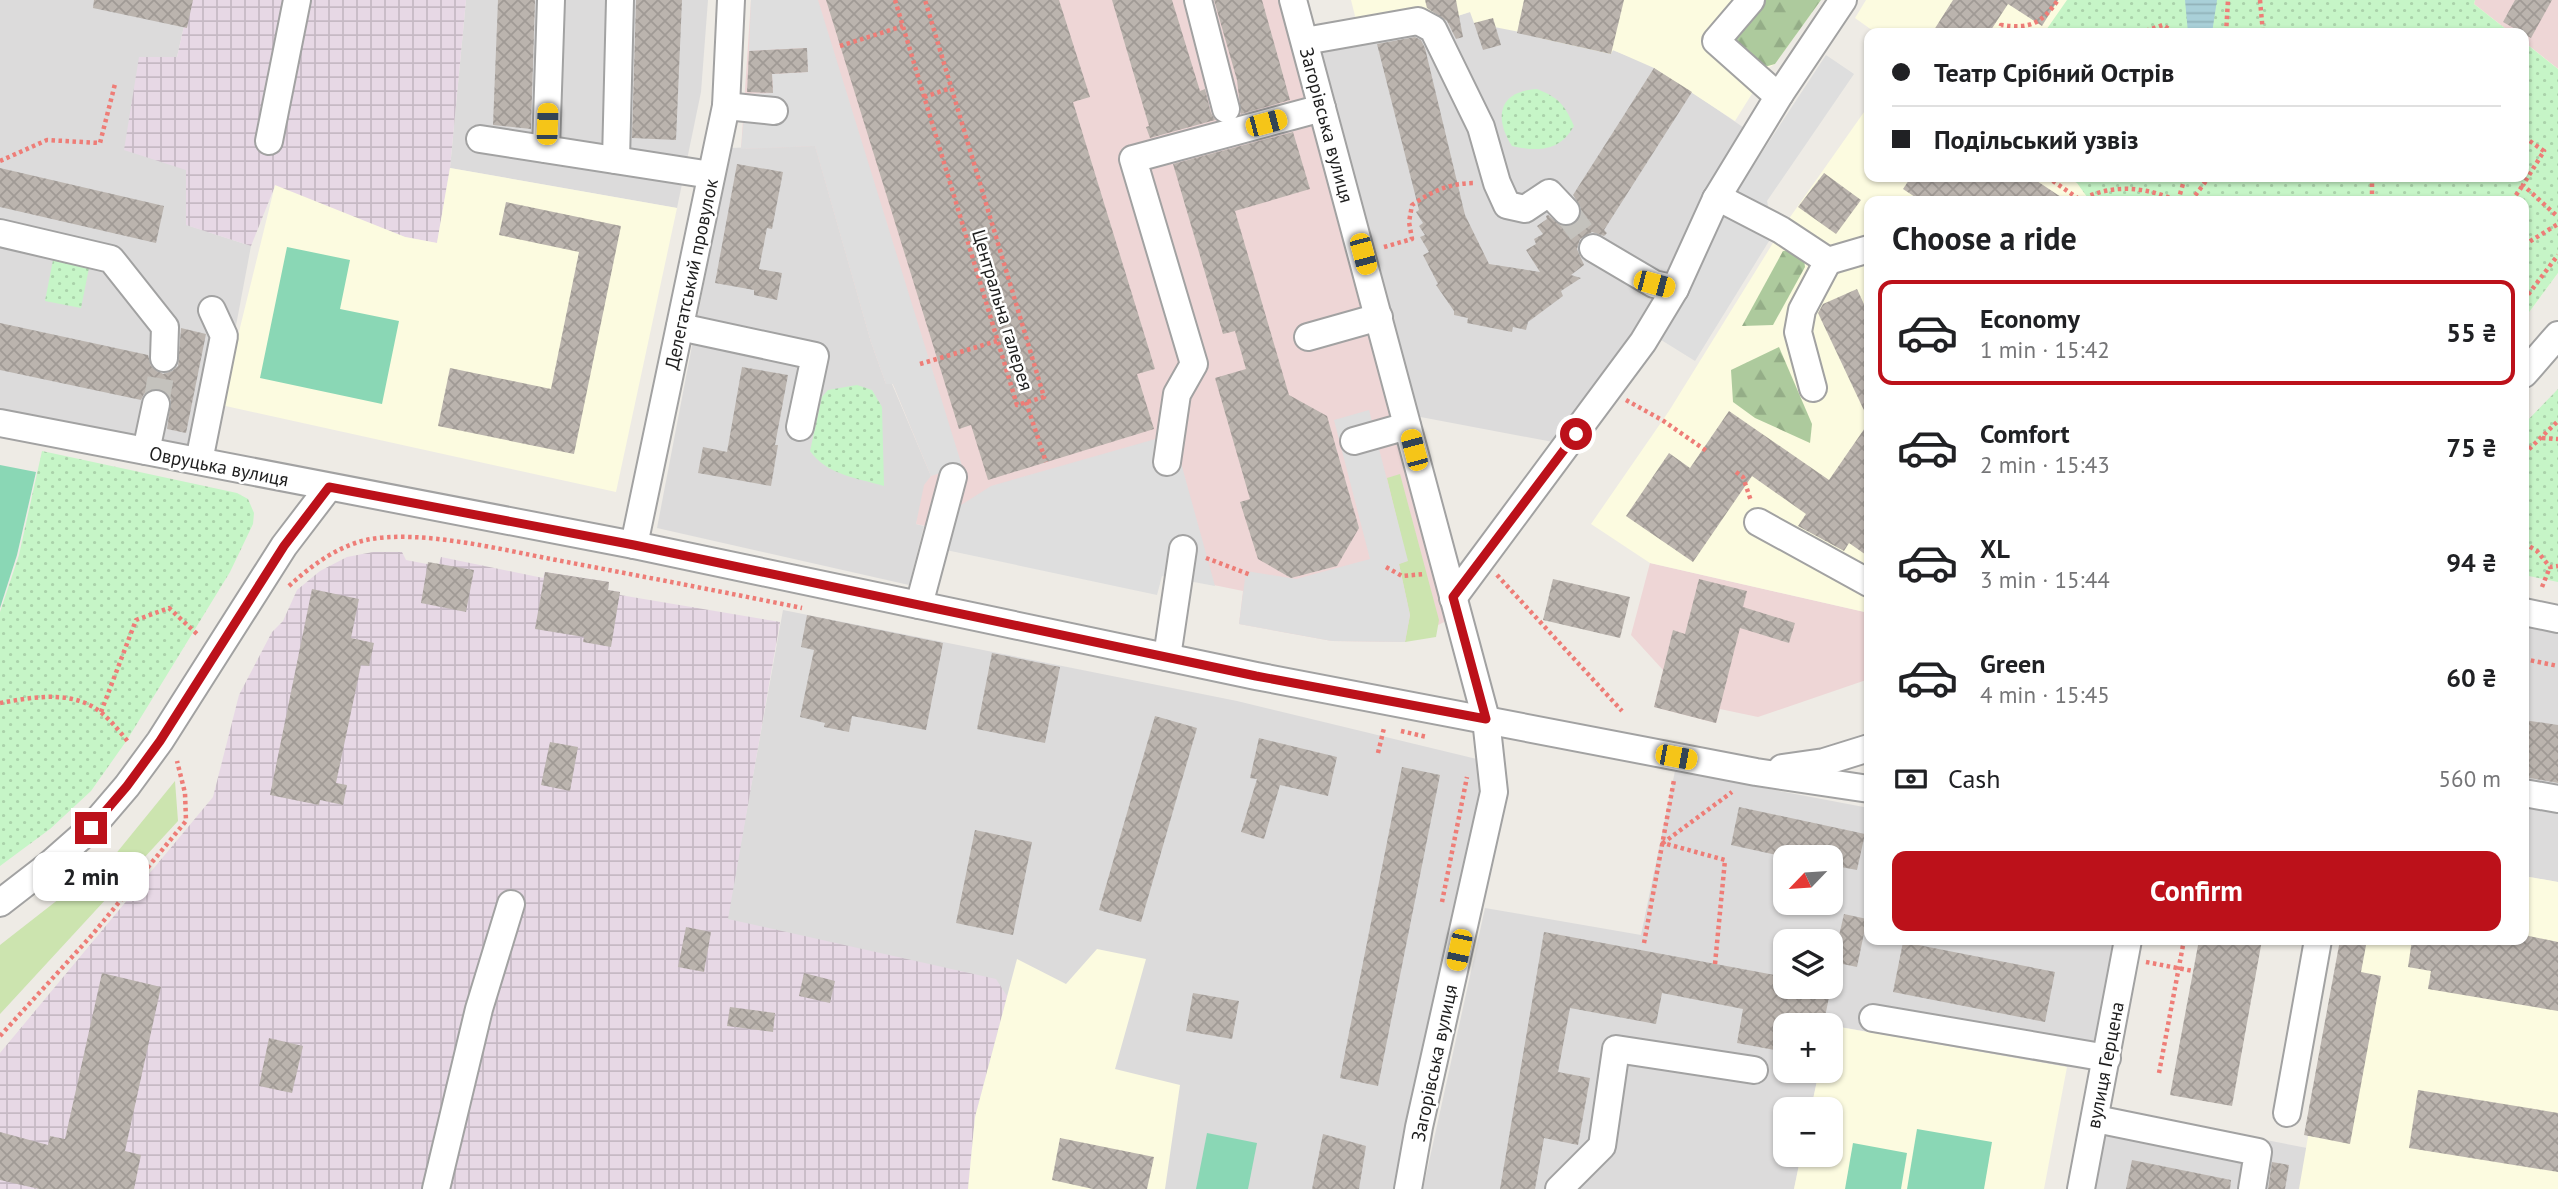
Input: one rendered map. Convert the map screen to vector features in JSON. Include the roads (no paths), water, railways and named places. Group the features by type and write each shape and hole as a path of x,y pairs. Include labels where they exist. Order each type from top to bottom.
{"street":[{"path":"269,141 297,0"},
{"path":"546,149 551,0"},
{"path":"616,160 620,0"},
{"name":"Делегатський провулок","path":"634,545 726,106 731,0"},
{"path":"1198,0 1229,120"},
{"name":"Загорівська вулиця","path":"1293,0 1486,719 1494,792 1419,1127 1408,1189"},
{"path":"1751,0 1716,41 1770,89 1780,94"},
{"path":"1453,597 1643,342 1675,289 1716,199 1780,94 1843,0"},
{"path":"1305,41 1418,22 1433,29 1481,127 1497,183 1507,205 1525,209 1549,193 1566,211"},
{"path":"726,106 774,111"},
{"path":"1167,462 1177,394 1194,364 1133,159 1229,120 1322,108"},
{"path":"480,139 711,175"},
{"path":"1716,199 1726,201 1781,230 1828,261"},
{"path":"0,233 111,259 165,327 164,358"},
{"path":"1593,248 1654,284 1675,289"},
{"path":"1813,388 1798,332 1802,310 1828,261 1864,250"},
{"path":"199,461 224,336 212,310"},
{"path":"1308,337 1379,317"},
{"path":"680,327 815,356 800,428"},
{"path":"2529,368 2558,335"},
{"path":"146,451 156,404"},
{"name":"Овруцька вулиця","path":"0,423 634,545 1167,657 1756,772 1864,788"},
{"path":"1354,441 1408,426"},
{"path":"919,605 953,477"},
{"path":"0,903 91,828 127,786 160,741 284,546 329,487"},
{"path":"1758,522 1864,580"},
{"path":"1167,657 1183,549"},
{"path":"2529,613 2558,619"},
{"name":"Овруцька вулиця","path":"1756,772 1824,762 1864,750"},
{"path":"2529,794 2558,799"},
{"path":"436,1189 479,1009 511,904"},
{"path":"2287,1113 2317,945"},
{"name":"вулиця Герцена","path":"2081,1189 2106,1058 2136,950"},
{"path":"1873,1018 2106,1058"},
{"path":"1559,1189 1602,1146 1616,1049 1754,1070"},
{"path":"2096,1119 2258,1153 2252,1189"}],"water":[{"path":"2185,0 2217,0 2213,28 2188,28"}],"tunnel":[{"path":"1566,211 1593,248"},
{"path":"156,404 164,358"}]}
